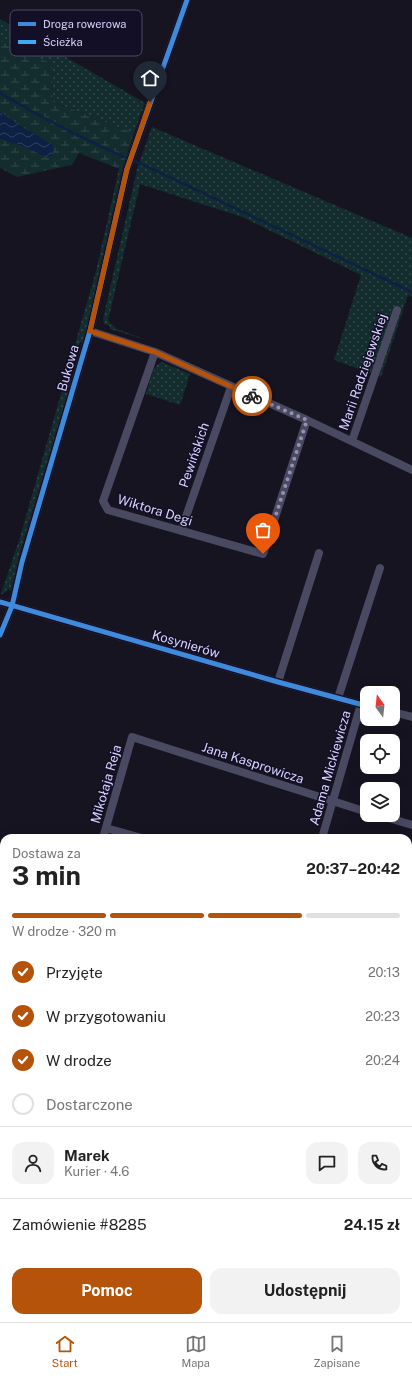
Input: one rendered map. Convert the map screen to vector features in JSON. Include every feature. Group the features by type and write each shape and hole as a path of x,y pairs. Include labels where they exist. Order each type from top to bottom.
{"street":[{"name":"Bukowa","path":"0,636 12,606 22,562 90,331 127,169 187,0"},
{"name":"Marii Radziejewskiej","path":"352,441 397,310"},
{"path":"90,331 155,352 307,420 412,470"},
{"name":"Wiktora Degi","path":"155,352 103,501 108,510 263,554 307,420"},
{"name":"Pewińskich","path":"181,531 231,387"},
{"path":"278,682 319,552"},
{"path":"338,698 380,568"},
{"name":"Kosynierów","path":"0,602 278,682 360,704"},
{"path":"400,714 412,717"},
{"name":"Adama Mickiewicza","path":"323,834 360,718"},
{"name":"Jana Kasprowicza","path":"132,737 360,810"},
{"name":"Mikołaja Reja","path":"104,834 132,737"},
{"path":"400,821 412,825"},
{"path":"106,828 128,834"}],"green space":[{"path":"0,19 10,25 10,45 0,41"},
{"path":"0,41 10,45 10,56 34,56 52,64 53,102 134,133 122,170 79,153 72,165 17,177 0,168 0,138 30,149 46,157 40,137 23,128 0,112"},
{"path":"34,56 64,56 145,103 134,133 53,102 52,64"},
{"path":"152,127 412,238 412,297 408,295 381,377 334,360 361,275 242,217 140,184 108,321 117,329 147,340 110,329 110,326 104,324 103,319 137,169"},
{"path":"119,169 122,170 83,343 80,342 68,381 71,382 19,555 11,590 8,589 1,594 20,537 96,271"},
{"path":"162,362 190,374 180,405 146,394 155,367"}],"water":[{"path":"0,112 23,128 54,146 53,155 46,157 30,149 0,138"}],"waterway":[{"path":"0,93 91,142 148,167 412,292"}],"cycle path":[{"path":"0,635 12,606 22,562 90,331 127,169 187,0"},
{"path":"0,602 360,704"}],"way so far":[{"path":"252,396 307,420 263,554"}],"route":[{"path":"150,102 127,169 90,331 155,352 252,396"}]}
